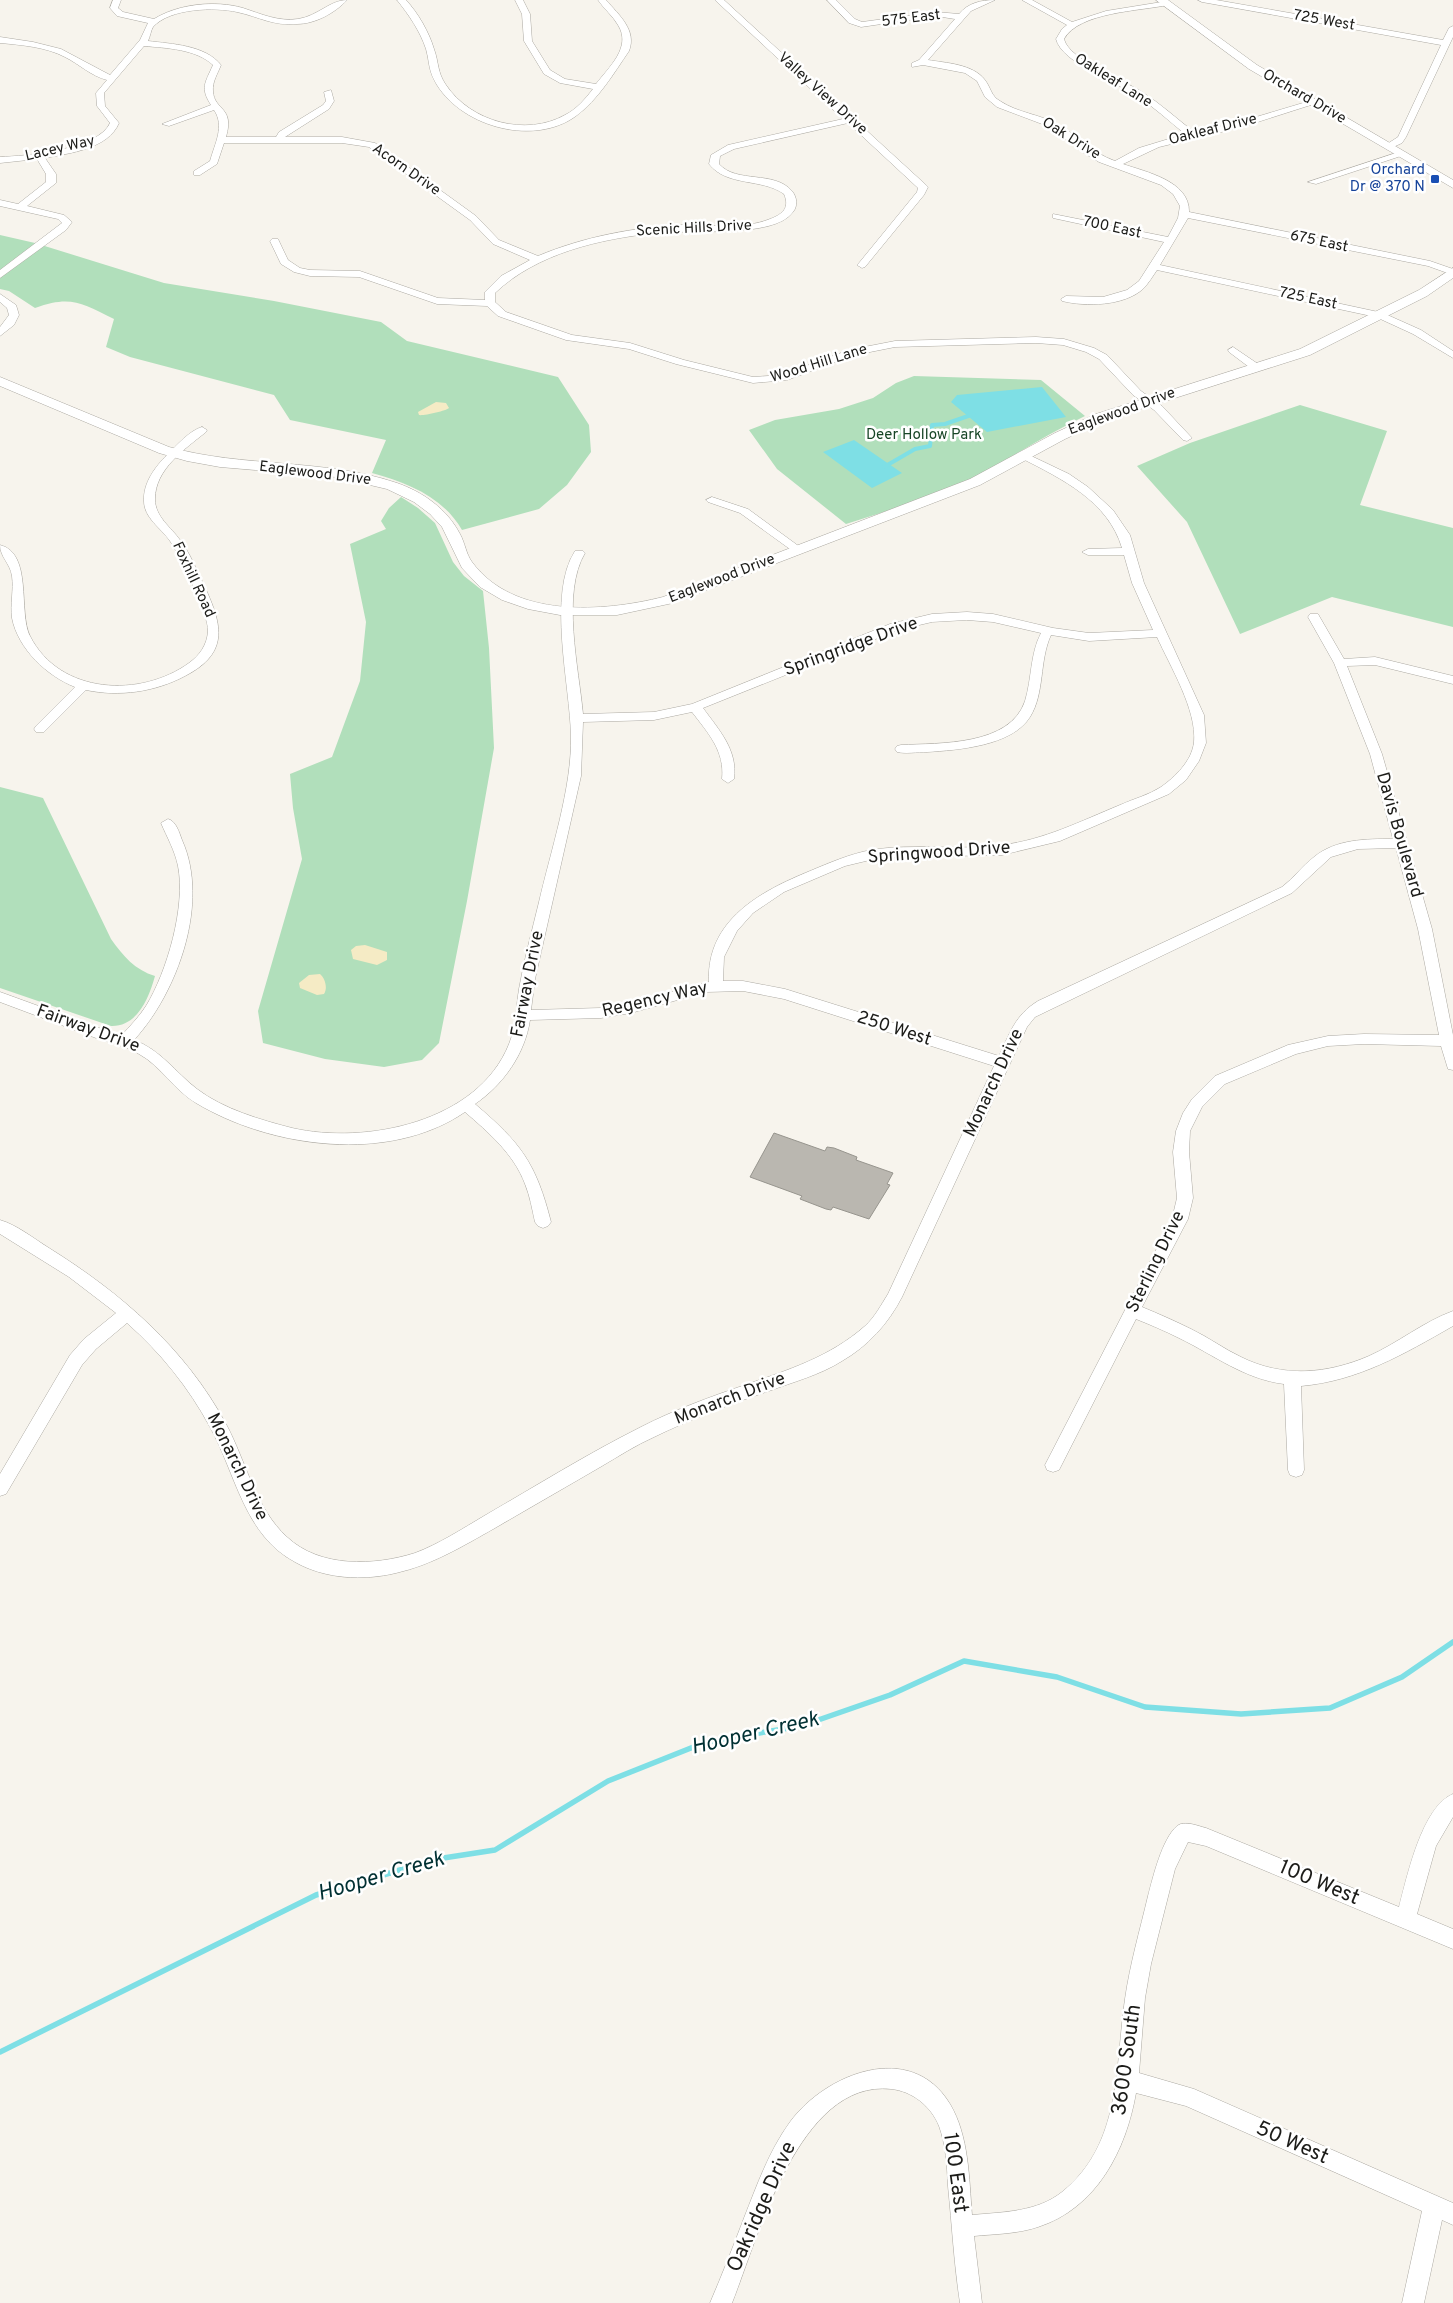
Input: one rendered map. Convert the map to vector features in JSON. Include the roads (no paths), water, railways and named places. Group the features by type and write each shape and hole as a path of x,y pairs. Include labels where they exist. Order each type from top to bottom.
{"main road":[{"name":"Orchard Drive","path":"1163,2 1238,58 1453,185"},
{"name":"Eaglewood Drive","path":"0,381 175,454 214,463 344,475 391,486 416,497 436,511 452,533 466,564 489,586 525,603 568,611 610,612 653,604 975,482 1081,425 1148,401 1305,352 1423,293 1453,272"}],"street":[{"path":"117,0 114,8 120,14 154,22 178,11 206,6 233,9 271,21 298,22 320,16 342,0"},
{"path":"401,0 407,5 428,44 432,53 432,68 443,89 477,119 511,128 528,128 553,123 577,112 625,51 629,40 624,27 602,0"},
{"path":"519,0 526,14 528,41 547,72 563,81 597,87"},
{"name":"Valley View Drive","path":"719,0 923,189 862,265"},
{"name":"575 East","path":"831,0 852,21 861,25 936,14 961,17"},
{"path":"913,66 922,62 970,7 991,0"},
{"path":"1026,0 1071,24 1087,18 1163,2"},
{"name":"725 West","path":"1202,0 1446,43"},
{"name":"Lacey Way","path":"0,160 39,155 92,144 113,131 116,126 114,121 101,106 99,100 102,90 142,43 148,28 154,22"},
{"name":"Oakleaf Lane","path":"1071,24 1060,36 1060,43 1066,50 1097,72 1140,94 1192,135"},
{"path":"1389,146 1399,141 1402,137 1453,28"},
{"path":"0,40 55,50 74,59 98,75 111,78"},
{"path":"142,43 197,53 214,61 217,68 209,83 208,90 225,121 222,140 214,162 197,173"},
{"name":"Oak Drive","path":"922,62 956,68 973,74 982,82 988,97 1000,105 1048,122 1062,130 1093,154 1169,186 1183,201 1184,214"},
{"path":"279,140 282,134 326,107 331,98 328,92"},
{"name":"Oakleaf Drive","path":"1116,164 1143,148 1192,135 1229,128 1313,103"},
{"path":"166,124 216,106"},
{"name":"Scenic Hills Drive","path":"490,303 490,292 496,285 540,260 590,242 629,233 676,228 746,227 775,221 785,215 791,207 792,200 788,193 772,184 721,172 714,164 716,155 732,147 850,120"},
{"name":"Acorn Drive","path":"222,140 342,140 372,145 473,218 496,242 540,260"},
{"path":"1313,182 1402,154"},
{"path":"20,207 46,188 51,181 50,174 39,155"},
{"path":"0,203 61,217 67,222 63,228 0,275"},
{"path":"1066,299 1093,301 1133,291 1141,285 1184,214"},
{"name":"675 East","path":"1184,214 1435,266 1453,272"},
{"name":"700 East","path":"1056,216 1169,240"},
{"path":"275,241 284,262 297,270 360,274 436,301 490,303"},
{"name":"725 East","path":"1153,266 1379,315 1417,332 1453,355"},
{"path":"0,297 12,307 14,314 10,323 0,333"},
{"name":"Wood Hill Lane","path":"490,303 502,314 570,338 630,346 680,362 753,380 783,378 853,352 908,343 1056,341 1074,344 1098,354 1187,438"},
{"path":"1233,350 1258,368"},
{"name":"Foxhill Road","path":"0,548 11,558 19,575 18,618 28,644 50,667 66,678 84,686 114,690 155,684 190,668 199,660 211,644 214,628 210,615 177,543 158,522 150,507 149,495 152,483 159,471 202,430"},
{"name":"Springwood Drive","path":"716,986 715,966 717,957 731,928 758,901 779,888 841,863 870,855 900,852 982,852 1039,843 1084,827 1152,797 1173,784 1188,769 1198,752 1200,724 1196,708 1138,582 1124,535 1115,520 1093,496 1065,476 1025,456"},
{"path":"712,500 744,511 798,550"},
{"path":"1088,552 1130,551"},
{"name":"Fairway Drive","path":"0,997 125,1041 153,1055 184,1086 202,1099 275,1128 302,1136 352,1140 390,1135 433,1121 466,1104 486,1088 505,1066 518,1042 525,1015 526,985 576,770 578,749 568,611 569,571 578,552"},
{"name":"Springridge Drive","path":"576,718 654,716 695,707 912,622 943,617 980,616 1015,621 1048,630 1089,637 1161,633"},
{"name":"Davis Boulevard","path":"1314,616 1340,663 1376,754 1425,929 1446,1041 1453,1065"},
{"path":"901,749 981,741 997,736 1015,726 1029,707 1041,644 1048,630"},
{"path":"1340,663 1375,661 1453,680"},
{"path":"40,729 84,686"},
{"path":"695,707 727,753 730,771 728,779"},
{"path":"125,1041 144,1019 157,999 182,929 186,911 188,886 184,860 168,823"},
{"name":"Monarch Drive","path":"0,1226 85,1277 128,1313 157,1341 195,1388 221,1432 258,1515 274,1536 302,1557 334,1568 376,1570 406,1564 440,1550 647,1432 714,1403 810,1369 837,1356 861,1340 880,1320 894,1298 1021,1024 1036,1008 1287,890 1317,861 1330,852 1363,844 1402,844"},
{"name":"Regency Way","path":"525,1015 601,1014 632,1008 694,989 716,986 755,987 785,994"},
{"name":"250 West","path":"785,994 1003,1063"},
{"name":"Sterling Drive","path":"1053,1465 1132,1310 1176,1229 1183,1209 1185,1189 1181,1152 1185,1123 1197,1103 1220,1080 1293,1049 1328,1041 1364,1039 1446,1041"},
{"path":"466,1104 499,1133 518,1158 532,1182 543,1222"},
{"path":"1132,1310 1185,1333 1241,1366 1292,1378 1321,1379 1361,1368 1453,1318"},
{"path":"0,1489 76,1360 90,1344 128,1313"},
{"path":"1292,1378 1296,1470"},
{"path":"1406,1920 1421,1865 1431,1839 1453,1803"},
{"name":"100 West","path":"1184,1832 1206,1837 1453,1939"},
{"name":"3600 South","path":"963,2226 1011,2222 1032,2218 1059,2207 1080,2190 1096,2170 1108,2148 1123,2107 1136,1995 1151,1922 1173,1849 1184,1832"},
{"name":"100 East","path":"809,2115 838,2092 867,2080 893,2078 918,2087 940,2107 947,2120 957,2154 971,2303"},
{"name":"50 West","path":"1127,2080 1187,2096 1443,2210"},
{"name":"Oakridge Drive","path":"721,2303 778,2160 797,2129 809,2115"},
{"path":"1413,2303 1443,2210"}],"water":[{"path":"1042,387 1066,417 987,432 951,402 957,395"},
{"path":"854,440 902,473 872,488 823,452"}],"waterway":[{"path":"884,467 915,449 930,446 932,425 945,424 974,414"},
{"name":"Hooper Creek","path":"0,2052 316,1895 437,1859 495,1850 608,1781 706,1742 801,1726 890,1695 964,1661 1057,1677 1145,1707 1241,1714 1330,1708 1402,1677 1453,1642"}],"place":[{"name":"Orchard Dr @ 370 N","path":"1435,179"}],"park label":[{"name":"Deer Hollow Park","path":"924,435"}]}
